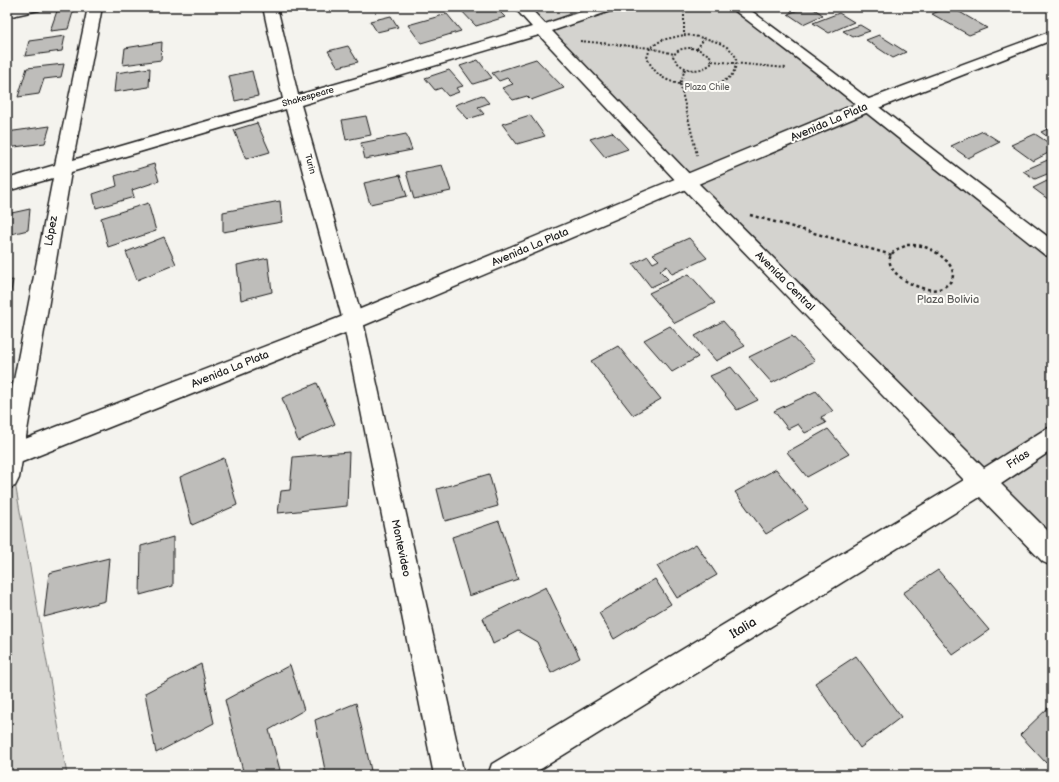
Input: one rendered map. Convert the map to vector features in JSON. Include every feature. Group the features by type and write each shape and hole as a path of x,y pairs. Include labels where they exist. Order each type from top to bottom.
{"street":[{"path":"7,13 34,7"},
{"name":"López","path":"7,478 9,456 95,7"},
{"name":"Turin","path":"270,7 292,102 353,320"},
{"name":"Avenida Central","path":"521,7 694,179 1052,553"},
{"name":"Shakespeare","path":"7,185 292,102 548,34 608,7"},
{"path":"737,7 819,68 1052,250"},
{"name":"Avenida La Plata","path":"9,456 353,320 867,106 1052,35"},
{"name":"Montevideo","path":"353,320 449,775"},
{"name":"Frías","path":"983,482 1052,437"},
{"name":"Italia","path":"503,775 983,482"}],"path":[{"path":"684,7 684,34"},
{"path":"548,34 651,48 674,54"},
{"path":"684,34 705,37 722,44 731,51 736,59 736,68 731,76 721,82 708,86 680,84 664,78 654,71 648,62 648,54 651,48 660,40 671,36 684,34"},
{"path":"697,48 705,37"},
{"path":"674,54 685,48 697,48 708,54 712,61"},
{"path":"674,54 676,64 685,69 703,69 711,64 712,61"},
{"path":"712,61 780,68 819,68"},
{"path":"685,69 680,84 694,179"},
{"path":"746,214 892,255"},
{"path":"907,245 926,247 936,252 951,266 951,280 947,286 939,289 930,290 915,287 901,279 894,272 890,265 890,258 892,255 898,248 907,245"}],"green space":[{"name":"Plaza Bolivia","path":"517,7 737,7 1052,250 1052,557"},
{"path":"10,455 67,775 7,775 7,457"}],"building":[{"path":"458,7 495,7 505,17 476,26"},
{"path":"805,7 811,7 823,15 803,24 788,14"},
{"path":"949,7 987,28 969,35 932,14"},
{"path":"74,9 68,29 50,31 57,11"},
{"path":"839,13 854,22 829,33 813,23"},
{"path":"447,14 461,31 421,43 408,25"},
{"path":"391,16 398,27 377,32 370,21"},
{"path":"860,25 870,31 853,37 843,31"},
{"path":"879,35 906,52 893,58 866,40"},
{"path":"65,36 62,51 25,56 29,41"},
{"path":"162,42 161,60 123,65 125,48"},
{"path":"348,46 358,62 338,67 328,51"},
{"path":"536,59 564,88 531,100 527,96 513,100 502,88 513,84 507,78 499,81 492,73"},
{"path":"478,60 492,78 473,84 460,66"},
{"path":"64,64 61,77 44,79 39,94 18,97 27,68"},
{"path":"150,68 149,87 114,92 116,73"},
{"path":"449,70 463,86 456,88 459,92 448,96 441,88 435,90 425,78"},
{"path":"252,71 258,96 235,101 229,76"},
{"path":"482,95 489,103 478,107 484,114 468,119 455,105"},
{"path":"530,115 545,136 517,144 502,124"},
{"path":"366,116 371,135 346,140 342,120"},
{"path":"257,123 270,152 246,159 234,130"},
{"path":"50,126 45,143 7,148 7,132"},
{"path":"1052,127 1052,140 1041,132"},
{"path":"983,131 1000,142 968,158 951,146"},
{"path":"612,132 628,149 605,157 590,139"},
{"path":"406,134 412,150 365,159 361,143"},
{"path":"1035,134 1052,145 1052,151 1033,161 1011,145"},
{"path":"1052,158 1052,172 1035,179 1023,171"},
{"path":"154,164 159,181 132,190 134,197 96,208 93,194 117,186 115,176"},
{"path":"442,165 451,191 414,199 406,172"},
{"path":"400,175 407,196 370,204 364,183"},
{"path":"1047,181 1052,185 1052,202 1033,188"},
{"path":"280,201 282,222 223,232 223,212"},
{"path":"148,203 156,231 108,247 101,218"},
{"path":"30,209 28,230 7,235 7,214"},
{"path":"164,237 176,264 137,280 126,252"},
{"path":"689,238 707,258 672,274 667,266 660,271 668,279 651,287 633,264 648,256 653,263 659,260 653,254"},
{"path":"268,258 272,292 241,300 237,265"},
{"path":"689,274 715,303 675,323 649,293"},
{"path":"13,280 8,309 7,309 7,281"},
{"path":"723,321 745,346 716,361 695,336"},
{"path":"670,326 698,357 672,372 644,340"},
{"path":"792,336 815,361 772,383 749,357"},
{"path":"618,346 661,399 633,415 591,361"},
{"path":"731,367 758,400 737,410 710,376"},
{"path":"317,383 335,424 298,441 282,398"},
{"path":"816,391 833,411 821,417 826,423 805,433 798,424 788,429 774,411"},
{"path":"828,429 849,454 807,477 787,452"},
{"path":"349,452 347,506 278,513 281,491 290,490 293,457"},
{"path":"224,458 237,505 192,525 180,477"},
{"path":"776,469 808,509 766,534 735,492"},
{"path":"489,474 498,506 445,521 437,489"},
{"path":"499,521 518,579 469,596 452,537"},
{"path":"173,537 173,586 140,595 141,546"},
{"path":"696,544 717,575 677,598 657,566"},
{"path":"109,558 105,601 44,617 49,573"},
{"path":"938,570 989,630 953,655 903,593"},
{"path":"655,579 671,604 614,639 599,613"},
{"path":"546,587 580,658 551,673 537,642 518,631 493,644 483,618"},
{"path":"856,656 901,717 860,748 815,683"},
{"path":"201,664 214,723 156,753 145,693"},
{"path":"290,665 304,710 269,730 280,770 271,775 244,775 225,700"},
{"path":"356,703 372,775 326,775 315,720"},
{"path":"1052,704 1052,757 1046,763 1020,735"}],"park label":[{"name":"Plaza Chile","path":"707,87"}]}
